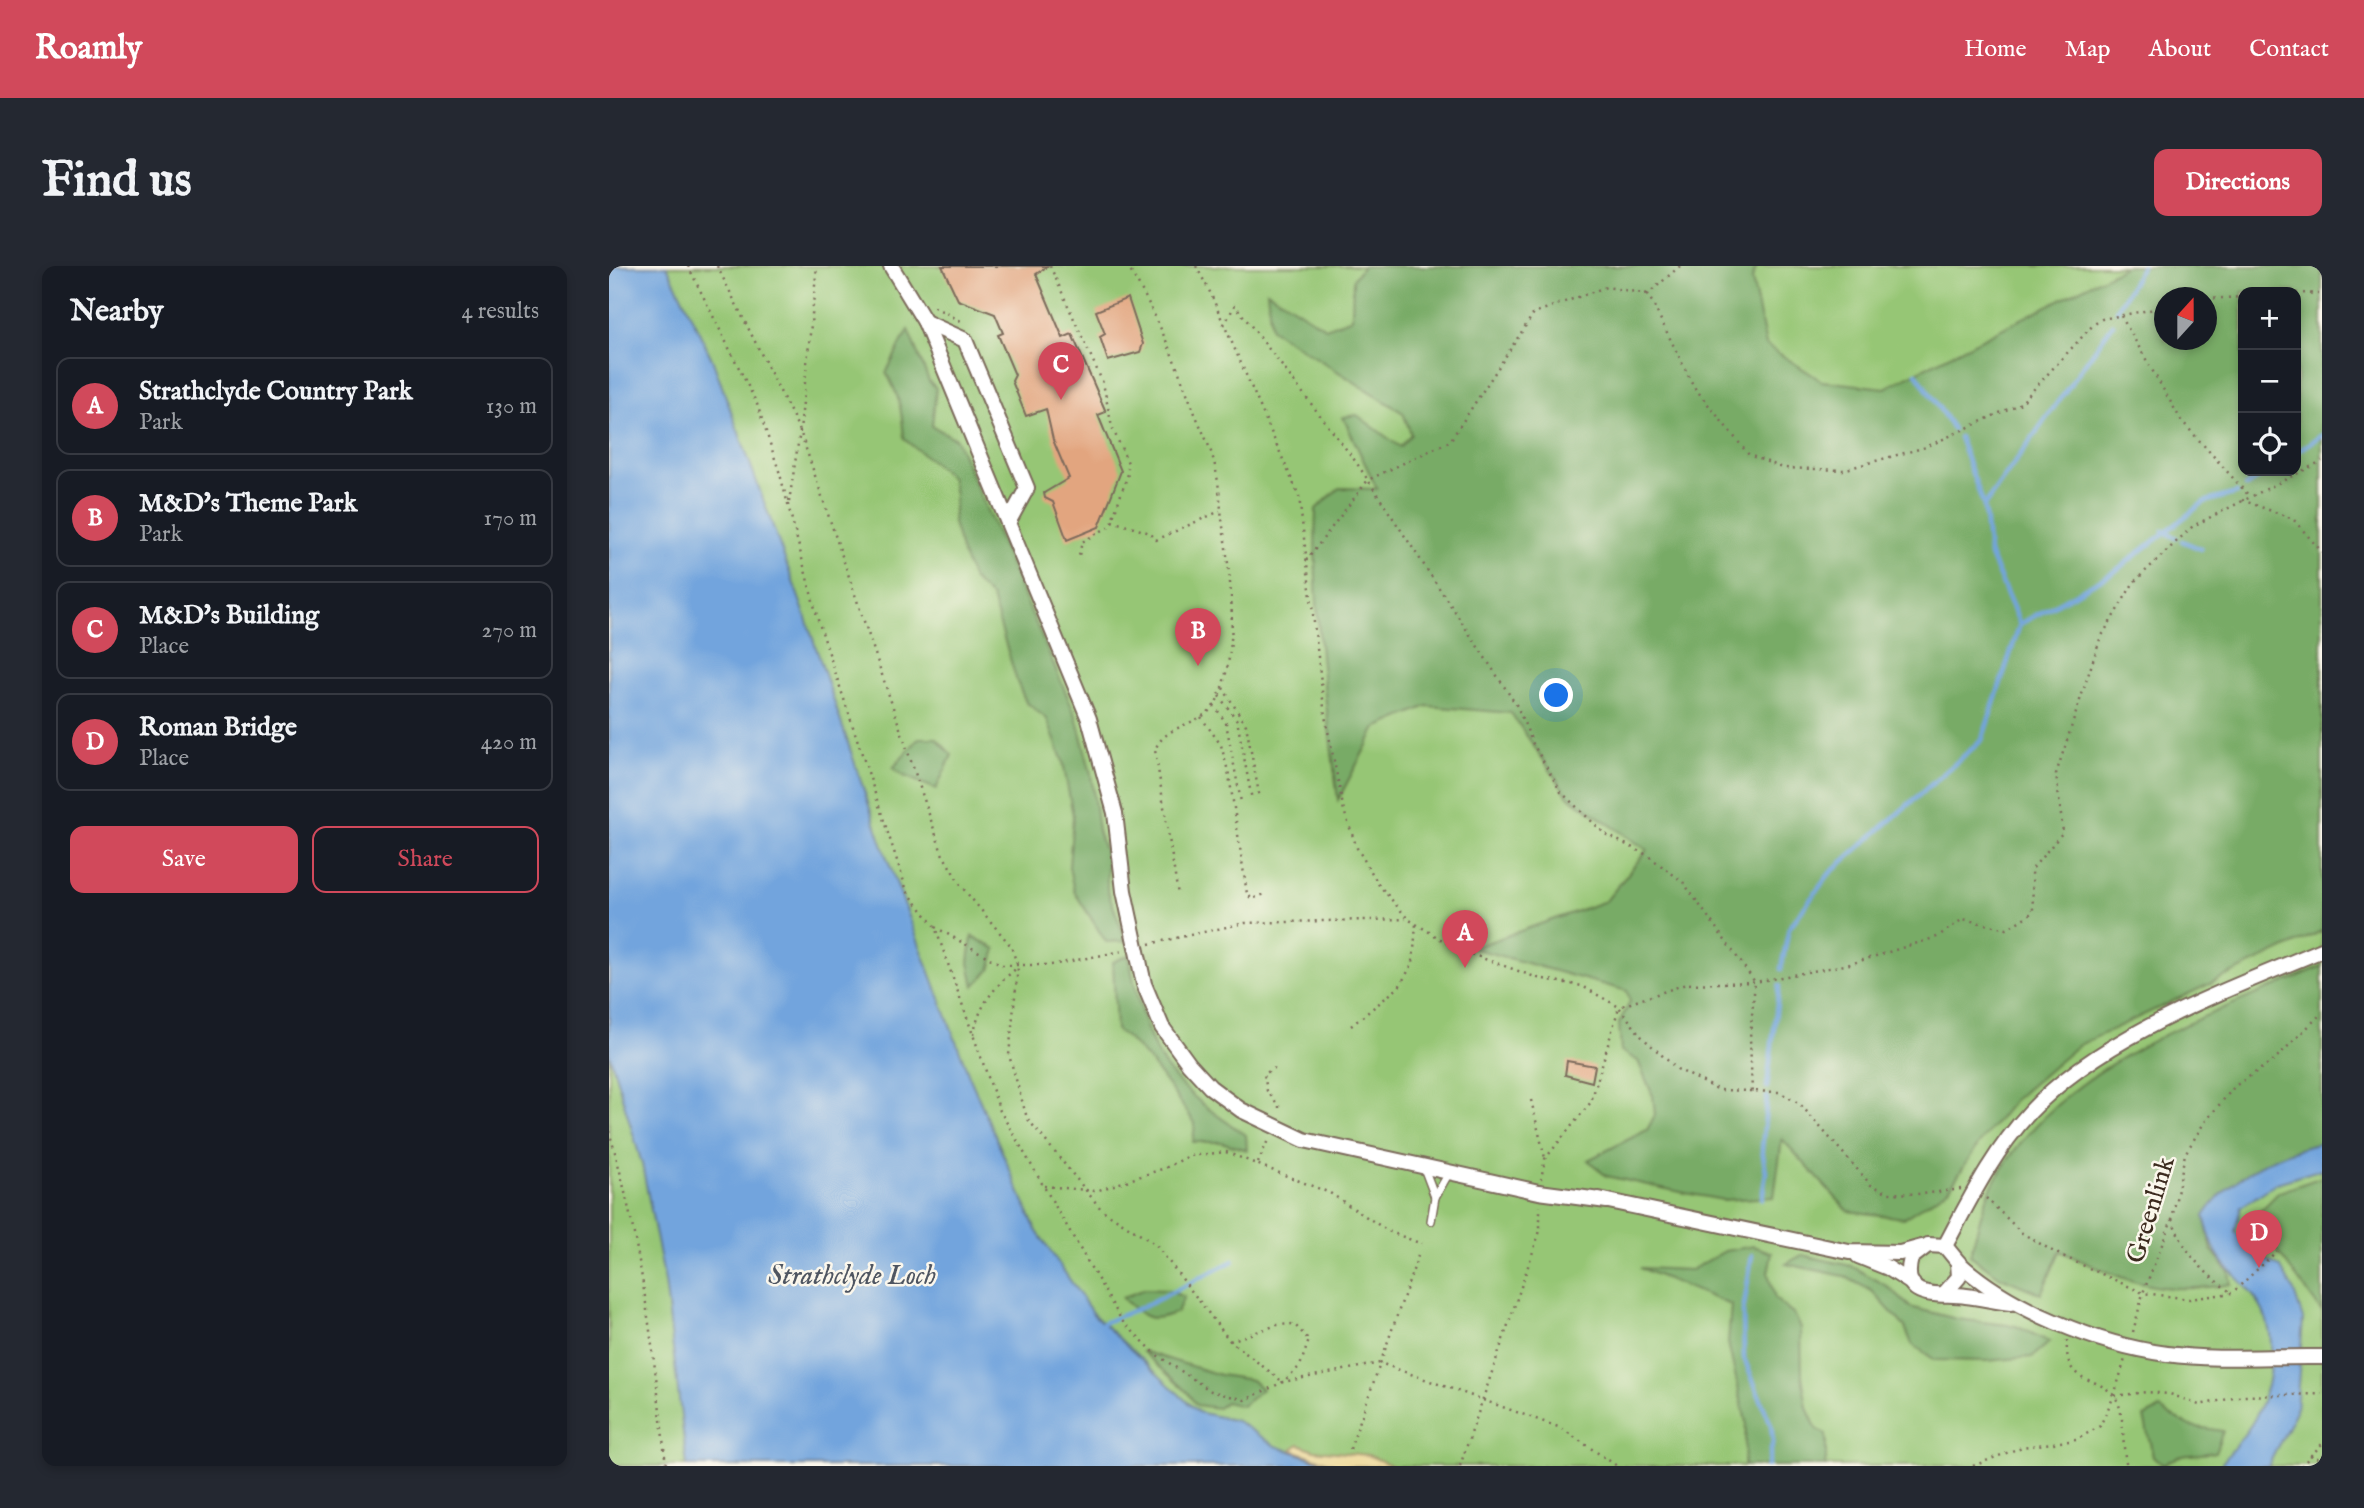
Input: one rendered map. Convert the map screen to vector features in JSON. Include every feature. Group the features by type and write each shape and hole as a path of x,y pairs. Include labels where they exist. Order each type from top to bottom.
{"street":[{"path":"891,266 925,322 1089,719 1115,813 1124,891 1144,984 1162,1027 1189,1064 1210,1087 1241,1110 1304,1140 1539,1192 1607,1201"},
{"path":"925,322 965,340 1027,488 1009,521"},
{"path":"1945,1246 1973,1191 2001,1147 2031,1111 2087,1061 2145,1029 2322,950"},
{"path":"1275,1127 1380,1153 1504,1175 1607,1201 1849,1252 1888,1268 1929,1295 1944,1294 2020,1305"},
{"path":"1849,1252 1900,1253 1923,1247 1945,1246"},
{"path":"1945,1246 1977,1279 2020,1305 2072,1327 2130,1346 2166,1354 2322,1357"},
{"path":"1913,1284 1908,1268 1911,1258 1923,1247"},
{"path":"1944,1294 1956,1283 1960,1269 1958,1262"}],"lane":[{"path":"1424,1168 1436,1198"},
{"path":"1431,1221 1436,1198 1449,1173"}],"path":[{"path":"688,266 757,404 788,506 818,620 907,891 935,927 1000,1111 1122,1321 1157,1355 1211,1391 1245,1400 1283,1382 1380,1363 1561,1428 1617,1466"},
{"path":"717,266 800,431 942,853 961,886 1011,946 1018,967 1009,1055 1027,1118 1101,1209 1156,1245 1189,1292 1230,1341 1283,1382"},
{"path":"788,506 800,431 817,266"},
{"path":"1050,266 1103,383 1112,427 1128,463 1110,526 1082,541 1079,555"},
{"path":"1127,266 1183,381 1215,466 1233,634 1223,687 1213,705 1201,717 1171,730 1159,740 1155,750 1178,895"},
{"path":"1196,266 1299,496 1325,716 1344,811 1357,848 1378,885 1408,919 1457,949 1538,978 1583,986 1619,1007 1642,1037 1677,1069 1719,1090 1779,1093 1800,1104 1871,1185 1889,1193 1941,1193 1955,1188 1973,1191 1986,1198 2022,1233 2054,1252 2143,1293 2190,1298 2232,1293 2277,1251"},
{"path":"1648,294 1680,266"},
{"path":"1306,561 1368,480 1450,441 1534,313 1606,287 1648,294"},
{"path":"2301,293 2322,294"},
{"path":"1648,294 1693,387 1749,455 1783,468 1843,470 1926,447 2021,403 2102,318 2154,309"},
{"path":"2217,298 2238,297"},
{"path":"928,300 937,311 960,319 965,340"},
{"path":"1224,325 1235,305 1368,480 1517,706 1533,744 1561,792 1605,834 1647,855 1683,882 1755,982 1750,1037 1752,1093"},
{"path":"2120,315 2181,420 2250,497"},
{"path":"1619,1007 1686,985 1755,982 1850,964 1937,937 1963,919 2007,929 2033,912 2032,869 2063,832 2056,775 2100,639 2134,582 2193,526 2322,461"},
{"path":"2242,500 2293,519 2322,552"},
{"path":"1112,521 1150,533 1156,540 1221,510"},
{"path":"1223,687 1246,725 1260,799"},
{"path":"1219,696 1237,720 1252,800"},
{"path":"1213,705 1226,723 1241,802"},
{"path":"1201,717 1221,745 1229,775 1244,857 1247,894 1252,899 1265,894"},
{"path":"935,927 1002,965 1018,967 1051,965 1245,923 1408,919"},
{"path":"1351,1026 1399,987 1413,963 1416,924"},
{"path":"974,1037 981,1010 995,986 1018,967"},
{"path":"1545,1159 1591,1101 1619,1007"},
{"name":"Greenlink","path":"1973,1466 2022,1447 2076,1440 2100,1426 2114,1396 2143,1293 2172,1219 2185,1154 2204,1123 2235,1086 2274,1060 2322,1013"},
{"path":"1258,1163 1275,1127 1279,1107 1267,1091 1264,1074 1275,1068"},
{"path":"1531,1100 1545,1159 1541,1179"},
{"path":"609,1132 621,1173 646,1294 666,1466"},
{"path":"1044,1186 1087,1192 1165,1168 1189,1156 1226,1152 1330,1193 1388,1231 1422,1244"},
{"path":"1460,1466 1540,1231 1542,1210 1538,1199"},
{"path":"2172,1219 2180,1241 2192,1258 2212,1279 2232,1293"},
{"path":"1350,1449 1418,1256"},
{"path":"1230,1341 1277,1325 1294,1324 1309,1340 1300,1366 1283,1382"},
{"path":"2072,1327 2066,1357 2073,1371 2114,1396 2122,1412 2121,1431 2127,1466"},
{"path":"2114,1396 2146,1392 2170,1394 2199,1405 2243,1396 2321,1394"},
{"path":"2301,1466 2322,1444"},
{"path":"2310,1455 2322,1460"}],"green space":[{"path":"609,266 2322,266 2322,1466 609,1466"},
{"path":"1363,266 1757,266 1752,279 1766,345 1822,381 1885,388 2126,266 2322,266 2322,931 2077,1046 2014,1100 1978,1145 1949,1189 1904,1218 1848,1211 1782,1139 1774,1197 1723,1200 1606,1176 1588,1160 1647,1130 1655,1115 1653,1096 1638,1061 1621,1051 1619,1023 1630,1002 1627,991 1472,948 1606,901 1647,850 1568,796 1511,713 1427,706 1376,728 1338,800 1318,619 1316,509 1339,488 1377,489 1343,417 1357,415 1400,447 1411,434 1403,413 1271,329 1267,291 1326,328 1352,318 1353,279"},
{"path":"908,330 929,381 936,388 932,426 956,439 1076,716 1091,774 1098,831 1107,859 1107,889 1126,941 1106,942 1074,891 1069,867 1073,816 1063,762 1047,719 1026,702 1017,682 992,598 973,580 962,553 953,523 955,495 951,477 904,439 899,404 886,373"},
{"path":"919,738 936,738 952,755 936,789 904,776 893,768"},
{"path":"972,936 996,949 990,970 974,986 969,963"},
{"path":"1129,955 1141,1011 1157,1053 1172,1075 1191,1094 1246,1135 1247,1150 1221,1142 1193,1142 1195,1123 1138,1048 1116,1030 1113,962"},
{"path":"2322,966 2322,1143 2288,1153 2255,1168 2227,1189 2204,1216 2212,1250 2229,1272 2231,1284 2182,1289 2143,1284 2104,1271 2060,1251 2041,1294 2001,1277 1970,1255 1995,1180 2025,1138 2059,1103 2098,1073 2140,1048 2185,1025"},
{"path":"2322,1177 2322,1312 2253,1218 2279,1192"},
{"path":"1754,1246 1772,1253 1768,1273 1775,1299 1794,1314 1801,1328 1802,1375 1807,1408 1817,1430 1826,1434 1826,1466 1744,1466 1746,1422 1728,1343 1731,1305 1640,1268 1691,1270 1725,1251"},
{"path":"1802,1255 1851,1266 1887,1286 1910,1307 1957,1319 2016,1326 2050,1342 2032,1357 1986,1361 1935,1360 1912,1344 1905,1327 1872,1291 1844,1276 1786,1264"},
{"path":"1144,1289 1167,1290 1184,1297 1177,1312 1159,1318 1147,1317 1122,1298"},
{"path":"1142,1351 1220,1375 1252,1380 1262,1389 1242,1406 1225,1402 1218,1408 1196,1405 1187,1392"},
{"path":"2160,1409 2190,1426 2223,1431 2215,1452 2182,1456 2163,1465 2153,1456 2144,1417"}],"sand":[{"path":"1299,1444 1314,1450 1368,1455 1393,1466 1340,1466 1292,1450"}],"water":[{"name":"Strathclyde Loch","path":"609,266 667,266 712,359 803,609 885,853 970,1078 1036,1230 1093,1314 1198,1412 1237,1421 1276,1446 1334,1466 687,1466 665,1282 642,1164 609,1053"},
{"path":"2322,1143 2322,1169 2277,1183 2241,1207 2235,1232 2259,1256 2280,1267 2293,1289 2303,1319 2296,1411 2268,1466 2220,1466 2255,1418 2262,1403 2270,1370 2270,1336 2260,1305 2216,1251 2204,1216 2227,1189 2255,1168 2288,1153"}],"building":[{"path":"942,266 1048,266 1036,274 1063,338 1072,334 1106,412 1098,415 1121,471 1099,527 1067,540 1053,502 1045,498 1044,493 1069,478 1053,440 1046,409 1026,416 1012,381 1015,375 998,335 1003,333 995,314 958,300"},
{"path":"1128,298 1143,344 1140,352 1108,361 1100,337 1105,334 1096,311"},
{"path":"1567,1061 1595,1066 1592,1082 1565,1075"}],"waterway":[{"path":"2117,310 2142,266"},
{"path":"2020,624 1989,553 1984,506 2113,324"},
{"path":"1916,373 1953,429"},
{"path":"2301,450 2322,435"},
{"path":"1959,437 1984,506"},
{"path":"2246,486 2261,476"},
{"path":"1781,969 1789,928 1830,873 1982,740 2020,624 2114,572 2204,502 2237,493"},
{"path":"2163,531 2176,538"},
{"path":"2182,541 2201,549"},
{"path":"1767,1087 1779,986"},
{"path":"1762,1199 1766,1172 1762,1149 1767,1097"},
{"path":"1752,1255 1743,1312 1744,1358 1771,1425 1773,1442 1767,1466"},
{"path":"1103,1323 1147,1305 1233,1261"}],"place":[{"name":"M&D's Building","path":"1061,400"},
{"name":"M&D's Theme Park","path":"1198,666"},
{"name":"Strathclyde Country Park","path":"1465,968"},
{"name":"Roman Bridge","path":"2259,1268"}]}
